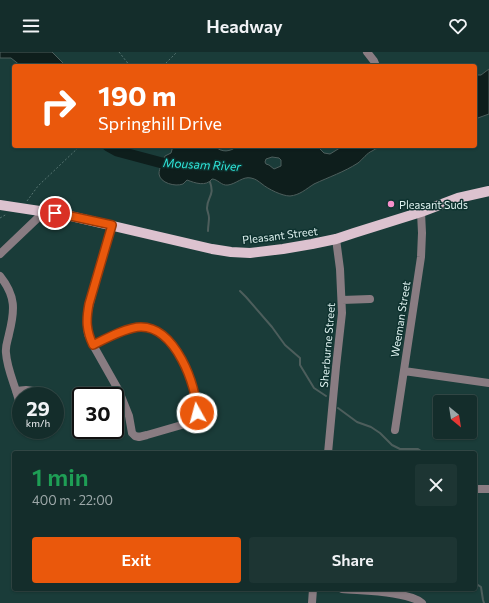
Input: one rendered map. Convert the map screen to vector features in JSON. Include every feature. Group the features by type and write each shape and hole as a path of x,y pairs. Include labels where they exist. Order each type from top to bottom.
{"main road":[{"name":"Pleasant Street","path":"0,205 66,215 193,245 231,252 250,253 283,249 336,239 421,212 458,198 489,191"}],"street":[{"path":"367,52 375,64"},
{"path":"0,254 11,248 24,236 44,212"},
{"name":"Weeman Street","path":"395,430 421,257 421,212"},
{"path":"93,345 113,335 135,327 150,328 161,334 171,344 186,368 191,380 197,409 196,418 192,422 147,436 136,436 132,433 129,416 119,391 93,345 88,334 87,315 94,276 105,240 112,225"},
{"name":"Sherburne Street","path":"328,451 337,356 342,322 342,300 336,239"},
{"path":"0,276 8,287 12,299 13,318 6,352 15,387"},
{"path":"342,300 370,299"},
{"path":"404,370 489,383"},
{"path":"477,489 489,489"},
{"path":"312,603 313,591"},
{"path":"388,591 418,600 422,603"}],"path":[{"path":"119,52 128,64"},
{"path":"165,64 177,52"},
{"path":"38,186 78,148"}],"water":[{"path":"0,52 52,52 64,64 18,64 11,58 0,58"},
{"path":"489,69 489,114 477,118 477,75 481,75"},
{"path":"172,148 217,148 226,151 234,148 319,148 324,153 330,154 340,148 379,148 368,153 358,163 342,172 314,184 300,193 290,196 275,192 253,178 242,179 228,185 212,179 204,184 187,180 180,185 168,184 162,180 159,174 160,167 165,156 171,153","holes":["272,157 279,158 281,160 281,166 274,169 265,162 266,159"]}],"waterway":[{"name":"Mousam River","path":"112,148 117,151 162,163 177,165"},
{"path":"208,231 209,218 207,204 212,190 210,182"},
{"path":"240,291 272,327 285,345 300,358 300,365 314,388 326,396"},
{"path":"338,408 357,422 371,427 380,433 392,445 400,449 418,449 421,451"},
{"path":"477,584 481,587 484,603"}],"place":[{"name":"Pleasant Suds","path":"391,204"}],"route":[{"path":"55,213 112,225 87,315 88,334 93,345 113,335 135,327 145,327 157,331 171,344 186,368 191,380 197,413"}]}
